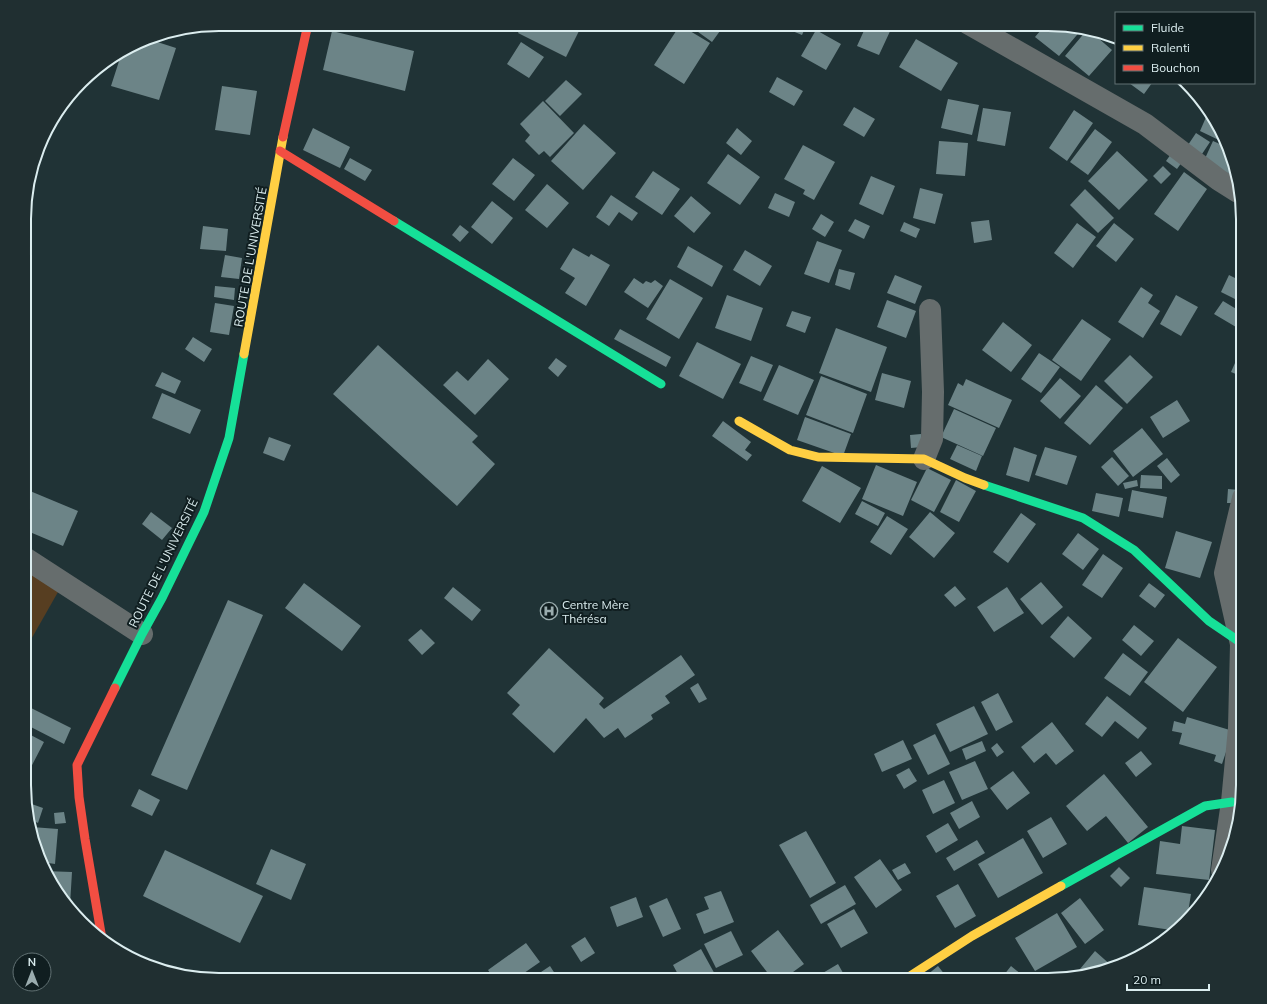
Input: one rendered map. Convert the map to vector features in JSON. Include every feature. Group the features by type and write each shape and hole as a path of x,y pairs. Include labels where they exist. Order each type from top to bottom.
{"street":[{"name":"ROUTE DE L'UNIVERSITÉ","path":"100,930 84,839 77,765 204,512 229,438 280,151 306,31"},
{"path":"981,31 1145,124 1233,189"},
{"path":"280,151 661,384"},
{"path":"924,459 932,439 933,392 930,310"},
{"path":"739,421 790,450 818,457 924,459 966,478 1083,518 1134,550 1209,621 1236,639"},
{"path":"1236,527 1225,573 1236,624"},
{"path":"31,562 142,634"},
{"path":"1225,847 1236,760"},
{"path":"915,973 972,936 1205,806 1232,802"}],"shaded area":[{"path":"31,574 58,592 31,639"}],"building":[{"path":"332,31 414,51 405,91 323,70"},
{"path":"519,31 579,31 566,57 518,33"},
{"path":"676,31 690,31 710,43 684,84 654,65"},
{"path":"697,31 720,31 712,42"},
{"path":"792,31 804,31 802,35"},
{"path":"815,31 841,44 826,70 801,56"},
{"path":"864,31 890,31 879,55 857,46"},
{"path":"1040,31 1060,31 1078,34 1059,56 1035,37"},
{"path":"1083,35 1098,38 1112,50 1089,76 1065,56"},
{"path":"916,39 958,63 941,91 899,67"},
{"path":"157,42 176,48 159,100 111,86 119,60 125,56"},
{"path":"521,42 544,57 529,78 507,64"},
{"path":"777,77 803,91 794,106 769,92"},
{"path":"566,80 582,94 560,116 545,101"},
{"path":"1130,84 1151,84 1144,94"},
{"path":"222,86 257,91 250,135 215,130"},
{"path":"948,99 979,105 972,135 941,128"},
{"path":"543,101 574,133 550,157 544,151 539,155 525,141 530,135 520,124"},
{"path":"854,107 875,119 864,137 843,125"},
{"path":"983,108 1011,112 1005,146 977,141"},
{"path":"1074,110 1093,123 1067,161 1049,148"},
{"path":"1206,118 1219,140 1200,131"},
{"path":"584,124 616,153 583,190 551,161"},
{"path":"313,128 350,147 340,168 303,150"},
{"path":"737,128 752,141 741,155 726,143"},
{"path":"1095,129 1112,142 1088,175 1070,162"},
{"path":"1196,133 1210,142 1200,157 1186,148"},
{"path":"939,141 968,143 965,176 936,174"},
{"path":"1213,141 1221,144 1231,178 1202,165"},
{"path":"803,145 835,162 814,200 803,194 805,190 784,179"},
{"path":"1117,151 1148,180 1119,210 1088,181"},
{"path":"728,154 760,177 740,205 707,183"},
{"path":"1171,154 1182,162 1177,169 1166,161"},
{"path":"350,158 372,170 365,181 344,169"},
{"path":"513,158 535,175 514,201 492,184"},
{"path":"1163,166 1171,174 1161,184 1153,176"},
{"path":"653,171 680,189 662,215 635,197"},
{"path":"1184,172 1207,189 1178,231 1154,214"},
{"path":"871,176 895,186 883,215 859,204"},
{"path":"547,184 569,203 547,228 525,210"},
{"path":"920,188 943,194 935,224 913,218"},
{"path":"1085,189 1114,218 1098,233 1070,205"},
{"path":"775,193 795,202 789,217 768,208"},
{"path":"611,195 638,213 632,221 619,212 609,226 596,217"},
{"path":"691,196 711,213 694,233 674,216"},
{"path":"492,201 513,218 492,244 471,227"},
{"path":"821,214 834,222 825,237 812,229"},
{"path":"855,219 870,226 864,239 848,231"},
{"path":"989,220 992,240 974,243 971,222"},
{"path":"904,222 920,229 916,238 900,231"},
{"path":"1077,223 1096,237 1073,268 1054,253"},
{"path":"1114,223 1134,239 1116,262 1096,246"},
{"path":"460,225 469,232 460,242 452,235"},
{"path":"203,226 228,229 226,251 200,249"},
{"path":"817,241 842,250 829,283 804,274"},
{"path":"688,246 723,266 712,287 677,267"},
{"path":"573,248 589,257 591,254 610,265 586,306 565,293 575,278 560,269"},
{"path":"745,250 772,266 760,286 733,270"},
{"path":"225,255 242,258 239,279 221,277"},
{"path":"839,269 855,273 850,290 835,285"},
{"path":"895,275 922,286 915,304 887,293"},
{"path":"1229,275 1236,278 1236,300 1221,292"},
{"path":"634,278 643,284 646,281 651,283 655,280 663,286 648,308 624,292"},
{"path":"670,279 703,298 679,339 646,319"},
{"path":"215,286 235,288 234,300 214,297"},
{"path":"1141,287 1153,295 1148,303 1160,311 1143,338 1118,322"},
{"path":"727,295 763,308 751,341 715,328"},
{"path":"1176,295 1198,307 1181,336 1160,324"},
{"path":"887,300 916,311 906,338 877,327"},
{"path":"1223,301 1236,309 1236,327 1214,314"},
{"path":"215,303 234,306 229,335 210,332"},
{"path":"792,311 811,317 805,333 786,326"},
{"path":"1082,319 1111,339 1081,381 1052,360"},
{"path":"1003,322 1032,345 1011,372 982,350"},
{"path":"836,328 887,347 871,392 819,373"},
{"path":"620,329 671,357 666,367 614,339"},
{"path":"193,337 212,349 204,362 185,349"},
{"path":"697,342 741,364 723,399 679,376"},
{"path":"378,345 478,436 472,442 495,464 457,506 333,394"},
{"path":"1039,353 1060,367 1041,393 1021,379"},
{"path":"1130,355 1153,377 1127,404 1104,381"},
{"path":"751,356 773,365 761,392 739,383"},
{"path":"556,358 567,366 558,377 548,368"},
{"path":"488,359 509,379 475,415 443,385 457,371 468,381"},
{"path":"1236,361 1236,374 1231,372"},
{"path":"779,365 814,380 798,415 763,400"},
{"path":"162,372 181,381 175,394 155,386"},
{"path":"882,373 911,381 904,408 875,400"},
{"path":"821,376 867,394 853,433 806,415"},
{"path":"1060,378 1081,396 1060,419 1040,401"},
{"path":"966,379 1012,400 999,428 948,405 958,383 963,386"},
{"path":"1096,385 1123,408 1090,445 1064,423"},
{"path":"162,393 201,410 190,434 152,418"},
{"path":"1177,400 1190,421 1163,438 1150,417"},
{"path":"954,409 996,428 983,456 941,437"},
{"path":"805,417 851,434 843,456 797,440"},
{"path":"723,421 751,442 745,450 752,455 747,461 712,436"},
{"path":"1142,428 1163,454 1133,477 1113,451"},
{"path":"921,434 922,447 911,448 910,435"},
{"path":"269,437 291,445 284,461 263,453"},
{"path":"957,445 982,456 976,471 950,459"},
{"path":"1014,447 1037,455 1029,482 1006,475"},
{"path":"1045,447 1077,456 1067,485 1035,475"},
{"path":"1112,457 1129,476 1118,486 1101,467"},
{"path":"1167,458 1180,475 1171,483 1157,466"},
{"path":"876,465 917,482 903,516 862,499"},
{"path":"822,466 861,488 840,523 802,501"},
{"path":"927,468 951,480 934,512 911,500"},
{"path":"1141,475 1162,476 1162,489 1140,488"},
{"path":"956,480 976,491 959,522 940,512"},
{"path":"1137,480 1138,486 1125,489 1123,483"},
{"path":"1228,489 1236,490 1236,503 1227,503"},
{"path":"1132,490 1167,497 1163,518 1128,511"},
{"path":"31,491 78,511 63,546 31,533"},
{"path":"1096,493 1123,498 1119,517 1092,511"},
{"path":"862,501 885,513 878,526 855,514"},
{"path":"151,512 172,528 162,540 142,524"},
{"path":"930,512 955,533 934,558 909,537"},
{"path":"1021,513 1036,524 1008,563 993,552"},
{"path":"887,516 908,529 891,555 870,542"},
{"path":"1176,531 1212,542 1200,578 1165,568"},
{"path":"1078,533 1099,549 1083,570 1062,554"},
{"path":"1103,554 1123,568 1102,598 1082,585"},
{"path":"1041,582 1063,607 1042,625 1020,599"},
{"path":"304,583 361,626 342,651 285,608"},
{"path":"1149,583 1165,595 1155,608 1139,596"},
{"path":"955,586 966,599 955,607 944,595"},
{"path":"453,587 481,610 472,621 444,598"},
{"path":"1007,587 1024,613 994,632 977,607"},
{"path":"228,600 263,615 187,790 151,775"},
{"path":"1068,616 1092,638 1074,658 1050,637"},
{"path":"1134,625 1154,641 1141,656 1122,640"},
{"path":"421,629 435,643 422,655 408,640"},
{"path":"1178,638 1217,667 1183,712 1144,682"},
{"path":"549,648 604,698 599,704 604,709 681,655 695,675 665,696 670,703 651,715 653,719 625,738 618,728 604,738 586,718 554,753 512,714 520,705 507,693"},
{"path":"1123,653 1148,672 1130,696 1104,678"},
{"path":"698,683 707,699 699,703 690,688"},
{"path":"998,693 1013,722 996,731 981,702"},
{"path":"1107,696 1147,728 1138,739 1115,721 1102,737 1085,724"},
{"path":"974,706 988,734 950,752 936,724"},
{"path":"31,708 71,728 64,744 31,727"},
{"path":"1187,717 1233,731 1222,764 1214,761 1216,755 1179,744 1182,733 1172,731 1174,721 1185,724"},
{"path":"1052,722 1074,751 1056,765 1046,753 1034,763 1021,747"},
{"path":"935,734 950,764 928,775 913,745"},
{"path":"31,735 44,742 31,767"},
{"path":"903,740 912,759 882,772 874,754"},
{"path":"982,741 986,751 966,760 962,749"},
{"path":"997,743 1004,752 997,757 991,748"},
{"path":"1141,751 1152,764 1136,777 1125,763"},
{"path":"975,761 988,789 962,800 949,772"},
{"path":"909,768 917,781 904,789 896,775"},
{"path":"1013,771 1030,793 1007,810 990,788"},
{"path":"1104,774 1148,827 1128,843 1106,816 1087,831 1066,806"},
{"path":"944,780 955,803 933,814 922,790"},
{"path":"139,789 160,800 152,816 131,806"},
{"path":"972,801 980,817 959,829 950,813"},
{"path":"32,804 43,808 38,823 35,822"},
{"path":"64,812 66,823 55,824 54,813"},
{"path":"1051,817 1067,844 1043,858 1027,831"},
{"path":"948,823 958,840 936,853 926,836"},
{"path":"1182,826 1215,830 1209,880 1156,874 1160,841 1180,844"},
{"path":"36,827 58,829 55,864 48,863"},
{"path":"806,831 836,883 810,898 779,845"},
{"path":"1023,838 1043,873 998,898 978,864"},
{"path":"977,840 985,853 954,871 946,858"},
{"path":"271,849 306,864 291,900 256,884"},
{"path":"165,850 263,896 240,943 143,896"},
{"path":"880,859 902,890 876,908 854,877"},
{"path":"905,863 911,873 898,880 892,870"},
{"path":"1119,867 1130,878 1121,887 1110,876"},
{"path":"52,871 72,872 70,899"},
{"path":"958,884 976,916 955,928 936,896"},
{"path":"845,885 856,904 821,924 810,905"},
{"path":"1144,887 1191,894 1189,910 1168,929 1138,925"},
{"path":"721,891 734,922 704,934 696,914 709,909 704,897"},
{"path":"636,897 643,917 617,927 610,907"},
{"path":"667,898 681,929 663,937 649,906"},
{"path":"1080,898 1104,930 1085,944 1061,913"},
{"path":"854,909 868,933 841,948 827,924"},
{"path":"1057,913 1077,947 1035,971 1015,938"},
{"path":"778,930 804,964 792,973 768,973 751,951"},
{"path":"731,931 743,955 716,968 704,944"},
{"path":"585,937 595,953 581,962 571,946"},
{"path":"526,943 540,962 524,973 490,973 488,970"},
{"path":"701,949 714,973 677,973 673,965"},
{"path":"1095,951 1108,963 1096,967 1079,970"},
{"path":"838,964 843,973 823,973"},
{"path":"550,966 554,973 540,973"},
{"path":"938,966 944,973 930,973"},
{"path":"1011,966 1020,973 1006,973"}],"traffic: fast":[{"path":"394,221 661,384"},
{"path":"115,688 162,598 204,512 229,438 244,354"},
{"path":"984,485 1083,518 1134,550 1209,621 1236,639"},
{"path":"1061,886 1205,806 1232,802"}],"traffic: slow":[{"path":"244,354 283,137"},
{"path":"739,421 790,450 818,457 924,459 984,485"},
{"path":"915,973 972,936 1061,886"}],"traffic: jam":[{"path":"283,137 306,31"},
{"path":"280,151 394,221"},
{"path":"101,930 79,797 77,765 115,688"}],"place":[{"name":"Centre Mère Thérésa","path":"549,611"}]}
